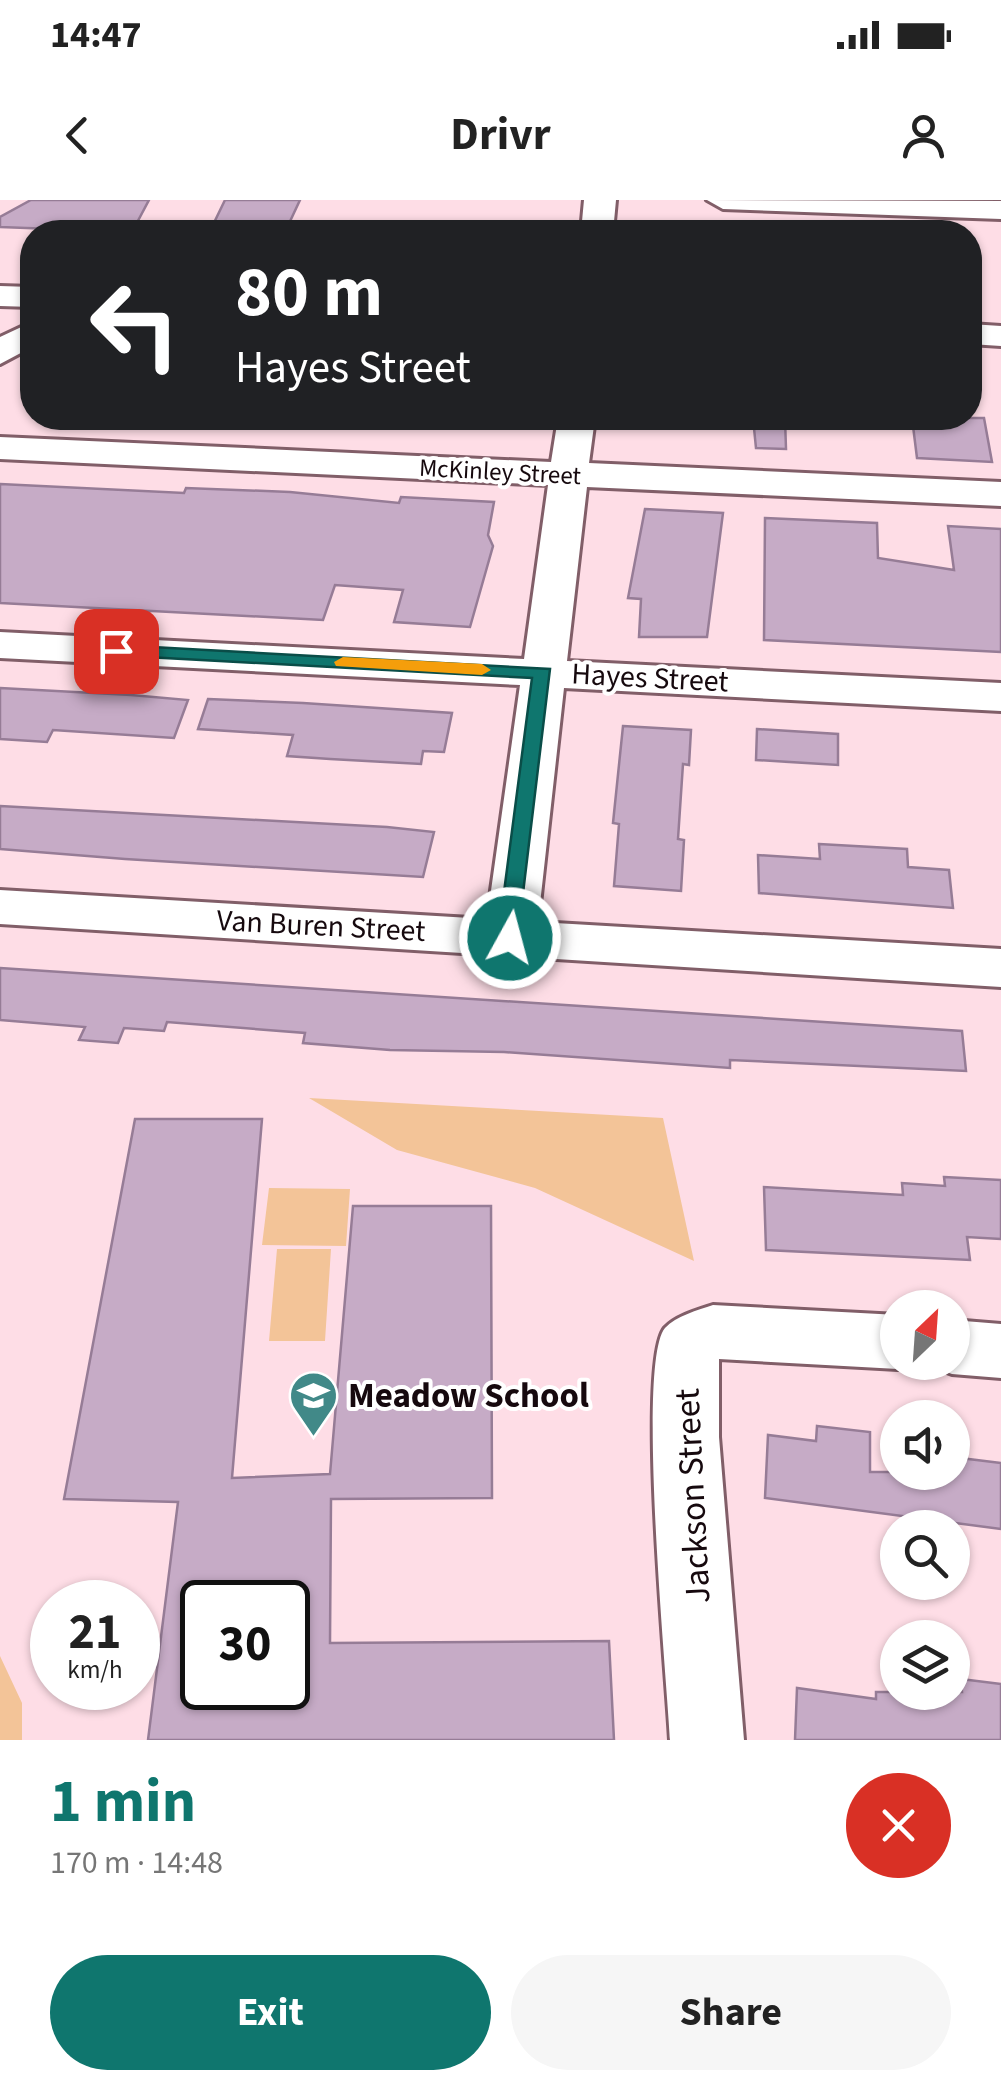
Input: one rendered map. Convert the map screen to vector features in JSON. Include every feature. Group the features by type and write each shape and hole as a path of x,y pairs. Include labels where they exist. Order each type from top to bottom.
{"street":[{"path":"724,200 1001,210"},
{"path":"510,938 575,430"},
{"name":"McKinley Street","path":"0,448 1001,494"},
{"name":"Hayes Street","path":"0,645 1001,698"},
{"name":"Van Buren Street","path":"0,907 1001,968"},
{"name":"Jackson Street","path":"708,1740 686,1437 688,1346 713,1331 880,1341"},
{"path":"970,1348 1001,1351"}],"shaded area":[{"path":"309,1098 663,1118 694,1261 535,1188 397,1150"},
{"path":"269,1188 350,1189 346,1246 262,1245"},
{"path":"277,1249 331,1249 325,1341 269,1341"},
{"path":"0,1656 22,1703 22,1740 0,1740"}],"building":[{"path":"31,200 149,200 138,220 20,220 20,228 0,227 0,217"},
{"path":"225,200 300,200 291,220 215,220"},
{"path":"984,418 992,462 917,458 914,430 982,430"},
{"path":"754,430 785,430 786,449 756,448"},
{"path":"0,484 184,493 186,488 290,492 399,503 401,497 494,502 488,535 493,546 470,627 394,622 403,590 335,585 323,620 0,603"},
{"path":"645,509 723,513 707,637 639,637 641,599 628,598"},
{"path":"765,518 877,523 878,558 954,570 948,526 1001,529 1001,652 764,640"},
{"path":"0,688 188,700 174,738 53,730 47,742 0,739"},
{"path":"208,699 452,713 444,752 423,751 421,764 330,759 287,756 293,735 198,729"},
{"path":"623,726 691,730 689,765 683,764 678,839 684,840 681,891 614,886 619,824 613,823"},
{"path":"757,729 838,734 838,765 756,760"},
{"path":"0,806 434,832 423,877 0,849"},
{"path":"819,844 907,849 908,867 949,870 953,908 759,893 758,855 820,859"},
{"path":"0,968 962,1031 966,1071 730,1060 730,1068 504,1052 390,1050 303,1043 305,1033 167,1022 164,1031 124,1028 118,1043 79,1040 85,1027 0,1020"},
{"path":"135,1119 262,1119 232,1478 330,1474 353,1206 491,1206 492,1498 331,1499 330,1643 609,1641 614,1740 148,1740 152,1710 160,1710 160,1645 178,1502 64,1499"},
{"path":"944,1177 1001,1180 1001,1239 967,1237 970,1260 766,1250 764,1187 903,1195 902,1183 945,1186"},
{"path":"817,1426 870,1432 870,1472 880,1472 880,1490 970,1490 970,1459 1001,1463 1001,1529 970,1525 970,1510 880,1510 880,1513 765,1498 768,1435 816,1441"},
{"path":"970,1680 1001,1684 1001,1740 795,1740 797,1688 876,1699 876,1692 880,1692 880,1710 970,1710"}],"slow traffic":[{"path":"343,662 482,670"}],"place":[{"name":"Meadow School","path":"313,1438"}],"route":[{"path":"116,651 543,673 510,938"}]}
